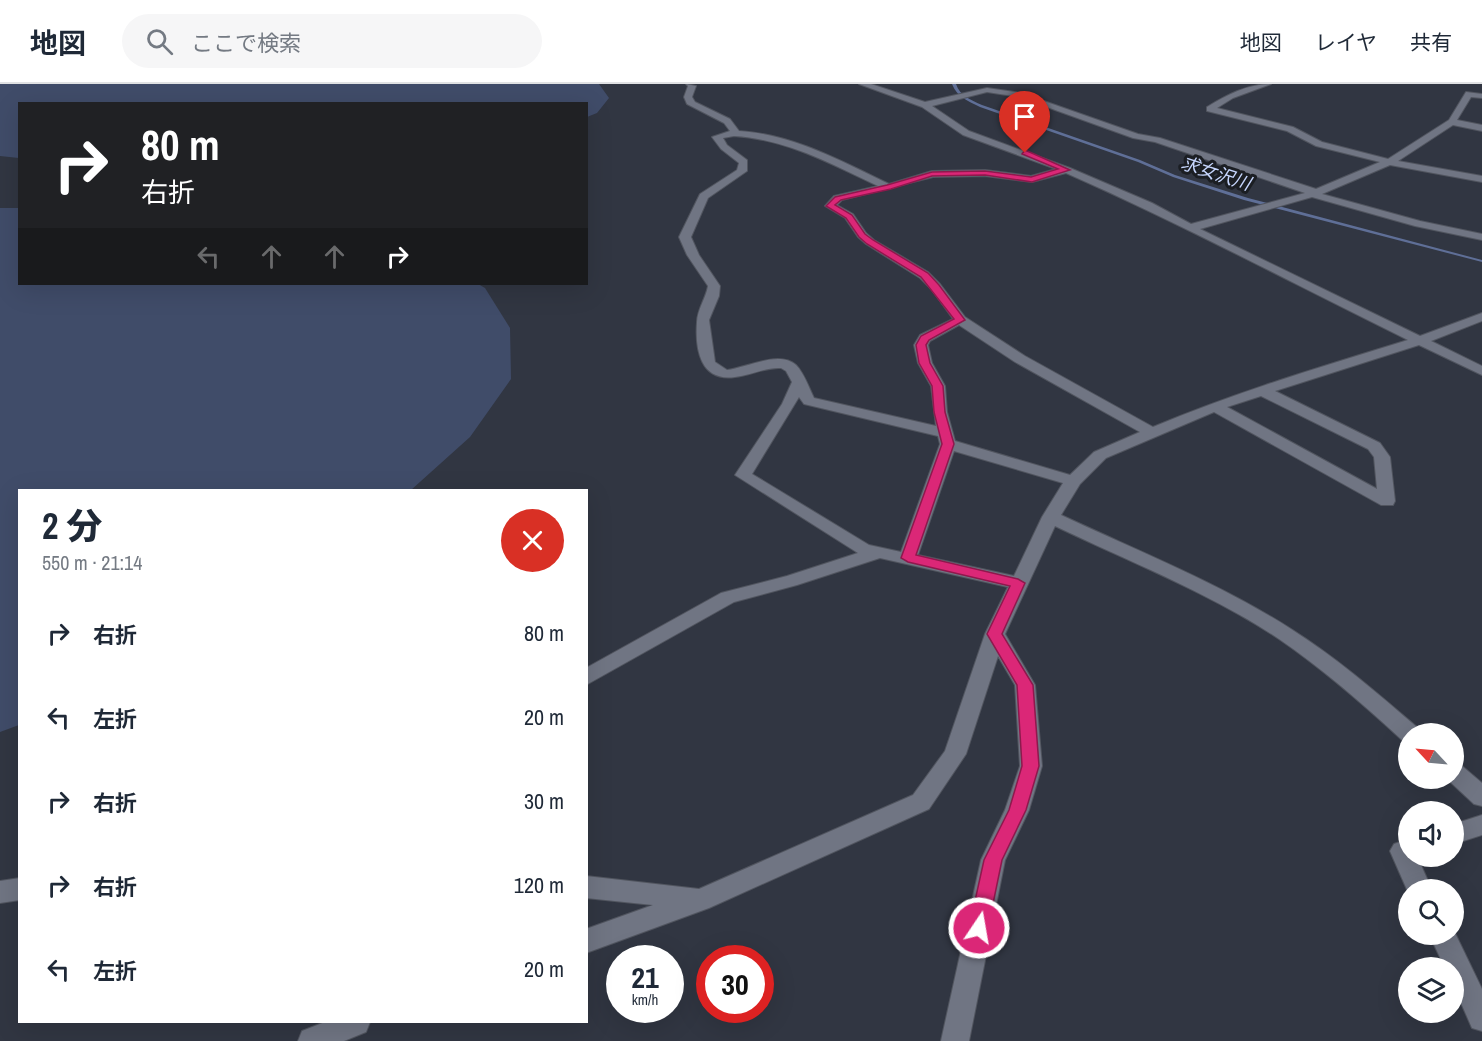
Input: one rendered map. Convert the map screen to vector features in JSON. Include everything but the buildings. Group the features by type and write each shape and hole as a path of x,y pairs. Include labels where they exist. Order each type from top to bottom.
{"street":[{"path":"690,84 693,86 688,97 691,105 727,121 736,133"},
{"path":"863,84 925,105 966,133 1025,153 1148,205 1190,228 1482,371"},
{"path":"973,84 987,90 1022,95 1095,123 1157,140 1316,193 1316,196 1396,218 1482,237"},
{"path":"1266,84 1230,96 1210,109 1290,129 1319,144 1389,162 1482,179"},
{"path":"925,105 987,90"},
{"path":"1190,228 1316,193 1389,162 1452,122 1469,94 1482,96"},
{"path":"1452,122 1482,128"},
{"path":"888,187 776,138 736,133 717,137 724,147 744,162 742,171 704,196 685,237 693,255 714,286 713,296 703,320 708,363 720,373 739,373 783,364 791,368 809,401 947,439 1074,481"},
{"path":"1067,170 1032,179 985,173 932,174 838,198 830,206 849,216 862,235 870,242 924,275 936,287 960,320 1020,359 1152,433"},
{"path":"588,940 700,900 921,802 955,754 995,634 1051,517 1074,481 1100,455 1215,406 1482,318"},
{"path":"908,558 947,439 940,412 938,386 925,363 921,345 925,338 960,320"},
{"path":"798,384 789,404 743,475 863,549 1018,583"},
{"path":"1215,406 1387,501 1382,457 1374,446 1261,390"},
{"path":"1051,517 1232,603 1285,634 1356,686 1398,723"},
{"path":"588,677 728,597 791,581 878,553"},
{"path":"955,1041 993,860 1017,810 1030,766 1025,685 995,634"},
{"path":"1464,781 1482,797"},
{"path":"1464,831 1482,825"},
{"path":"588,887 700,900"},
{"path":"0,892 18,889"},
{"path":"1447,945 1482,1018"},
{"path":"312,1041 354,1023"}],"shaded area":[{"path":"0,84 599,84 609,98 597,113 588,117 588,102 18,102 18,158 0,156"},
{"path":"0,208 18,208 18,285 480,285 485,288 510,328 511,379 470,437 412,489 18,489 18,725 0,732"}],"waterway":[{"name":"求女沢川","path":"954,84 961,95 981,106 1139,161 1174,176 1246,199 1482,261"}],"route":[{"path":"979,928 993,860 1017,810 1030,766 1025,685 995,634 1018,583 908,558 948,444 940,412 938,386 925,363 921,345 925,338 960,320 936,287 924,275 883,252 862,235 849,216 830,206 838,198 932,174 985,173 1032,179 1067,170 1025,153"}]}
